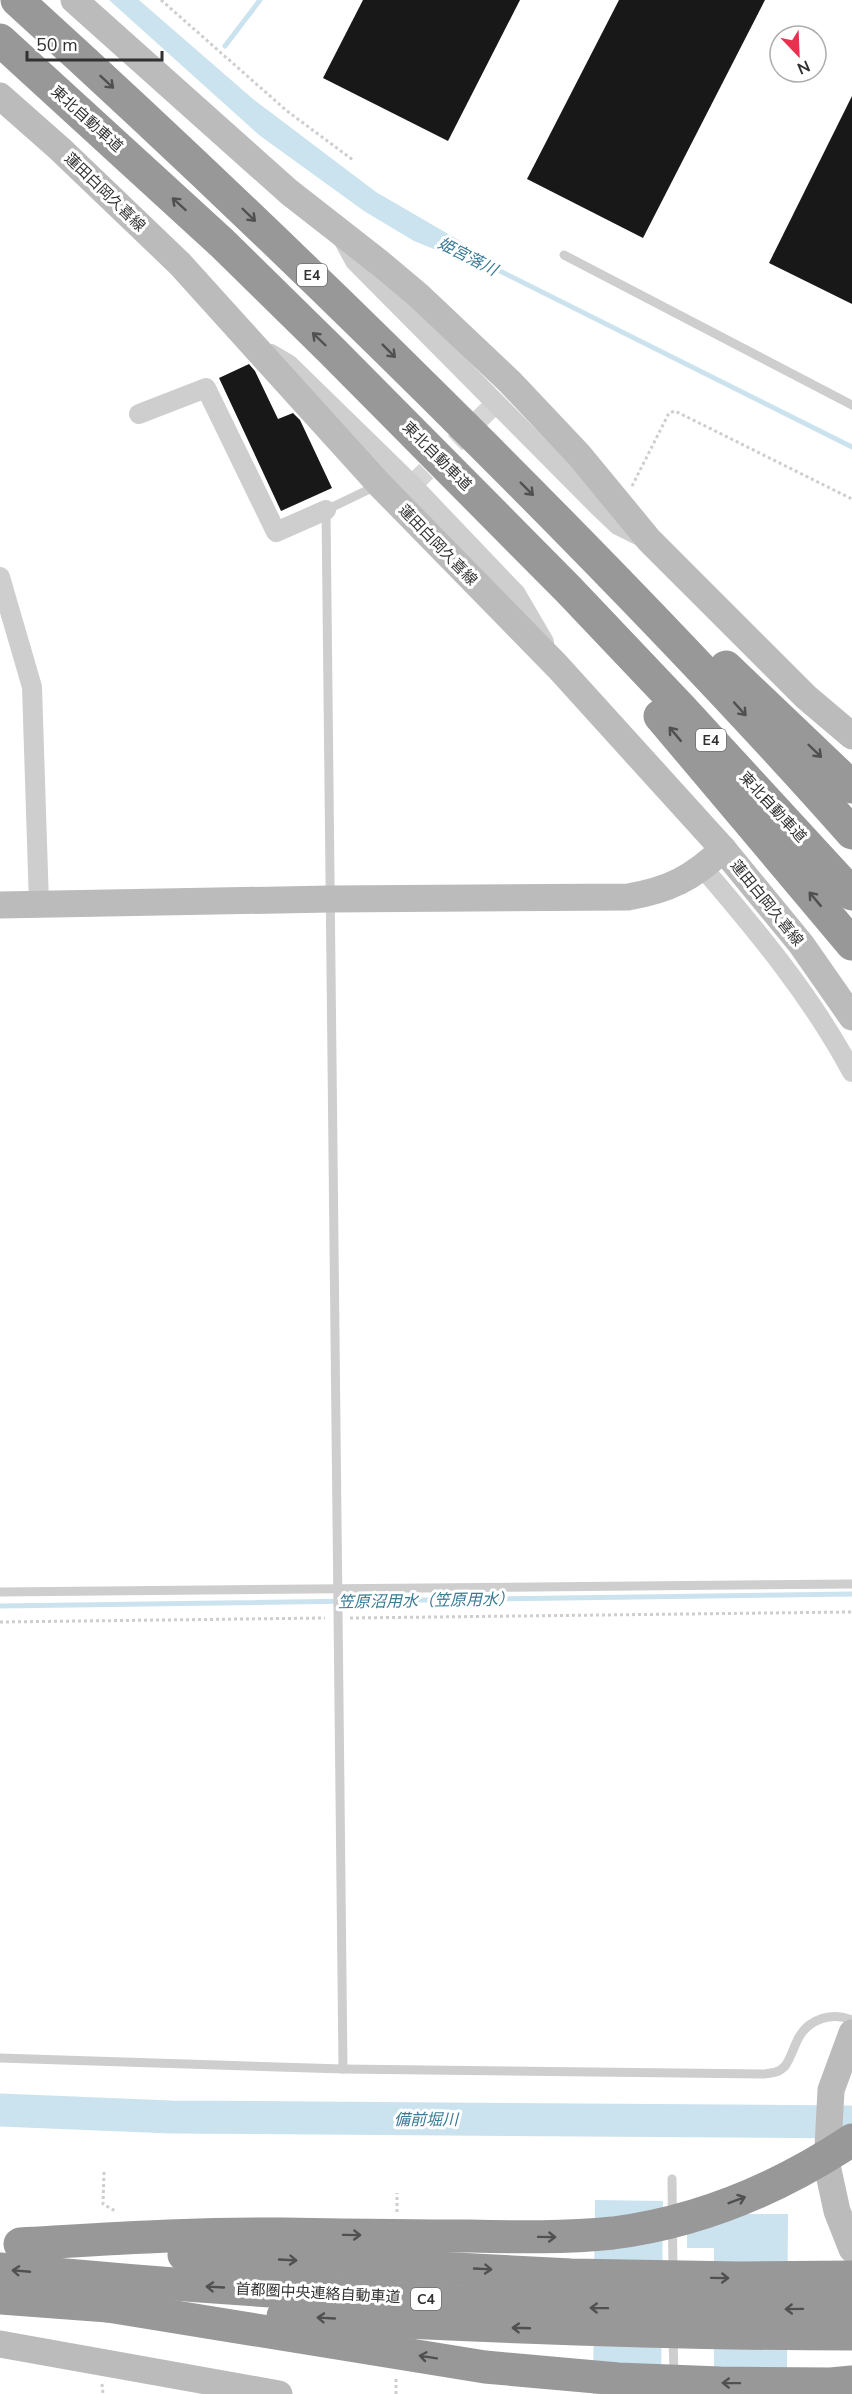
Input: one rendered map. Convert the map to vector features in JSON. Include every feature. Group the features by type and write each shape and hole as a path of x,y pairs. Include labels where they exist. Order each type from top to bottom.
{"highway":[{"name":"E4","path":"17,0 350,312 598,560 711,678 852,833"},
{"name":"東北自動車道","path":"0,40 222,243 568,589 689,716 852,894"},
{"path":"598,560 741,679 852,787"},
{"path":"568,589 660,716 852,944"},
{"path":"10,2243 229,2234 559,2237 615,2233 707,2211 750,2195 792,2175 852,2140"},
{"name":"C4","path":"10,2243 149,2253 572,2275 852,2277"},
{"name":"首都圏中央連絡自動車道","path":"0,2269 155,2284 571,2307 741,2310 852,2308"},
{"path":"0,2298 108,2306 592,2330 732,2334 852,2334"},
{"path":"108,2306 485,2367 618,2379 686,2382 831,2384 852,2382"}],"street":[{"path":"74,0 289,192 418,295 510,382 579,454 649,540 806,697 852,736"},
{"name":"蓮田白岡久喜線","path":"0,96 60,149 180,264 379,484 558,667 723,849 801,944 852,1017"},
{"path":"337,230 355,261 599,507 618,525 634,535 649,540"},
{"path":"250,343 288,364 516,594 558,667"},
{"path":"139,414 206,388 276,532 326,510"},
{"path":"0,577 32,687 39,904"},
{"path":"0,905 628,897 654,893 684,881 703,868 723,849"},
{"path":"703,868 787,970 825,1025 852,1071"},
{"path":"852,2033 831,2090 827,2165 837,2211 852,2250"},
{"path":"0,2344 279,2394"}],"lane":[{"path":"564,255 852,405"},
{"path":"343,2069 326,510 379,484"},
{"path":"0,1592 852,1584"},
{"path":"0,2058 343,2069 763,2074 777,2072 785,2067 800,2034 818,2020 831,2015 852,2020"},
{"path":"672,2179 673,2286"},
{"path":"673,2298 674,2394"}],"path":[{"path":"161,0 287,111 353,160"},
{"path":"619,503 629,492 669,413 675,411 852,499"},
{"path":"0,1622 852,1612"}],"water":[{"path":"109,0 139,0 253,99 376,192 462,242 483,269 414,241 364,211 259,135"},
{"path":"595,2200 663,2201 661,2394 593,2394"},
{"path":"687,2214 788,2214 787,2369 714,2369 714,2248 687,2248"}],"building":[{"path":"363,0 520,0 448,141 323,78"},
{"path":"619,0 765,0 643,238 527,179"},
{"path":"852,96 852,304 769,263"},
{"path":"249,364 255,371 278,419 293,413 300,420 332,488 281,511 219,378"}],"waterway":[{"path":"225,46 260,0"},
{"name":"姫宮落川","path":"470,256 852,447"},
{"name":"笠原沼用水（笠原用水）","path":"0,1606 852,1594"},
{"name":"備前堀川","path":"0,2110 171,2117 852,2122"}],"tunnel":[{"path":"412,485 496,403"}]}
